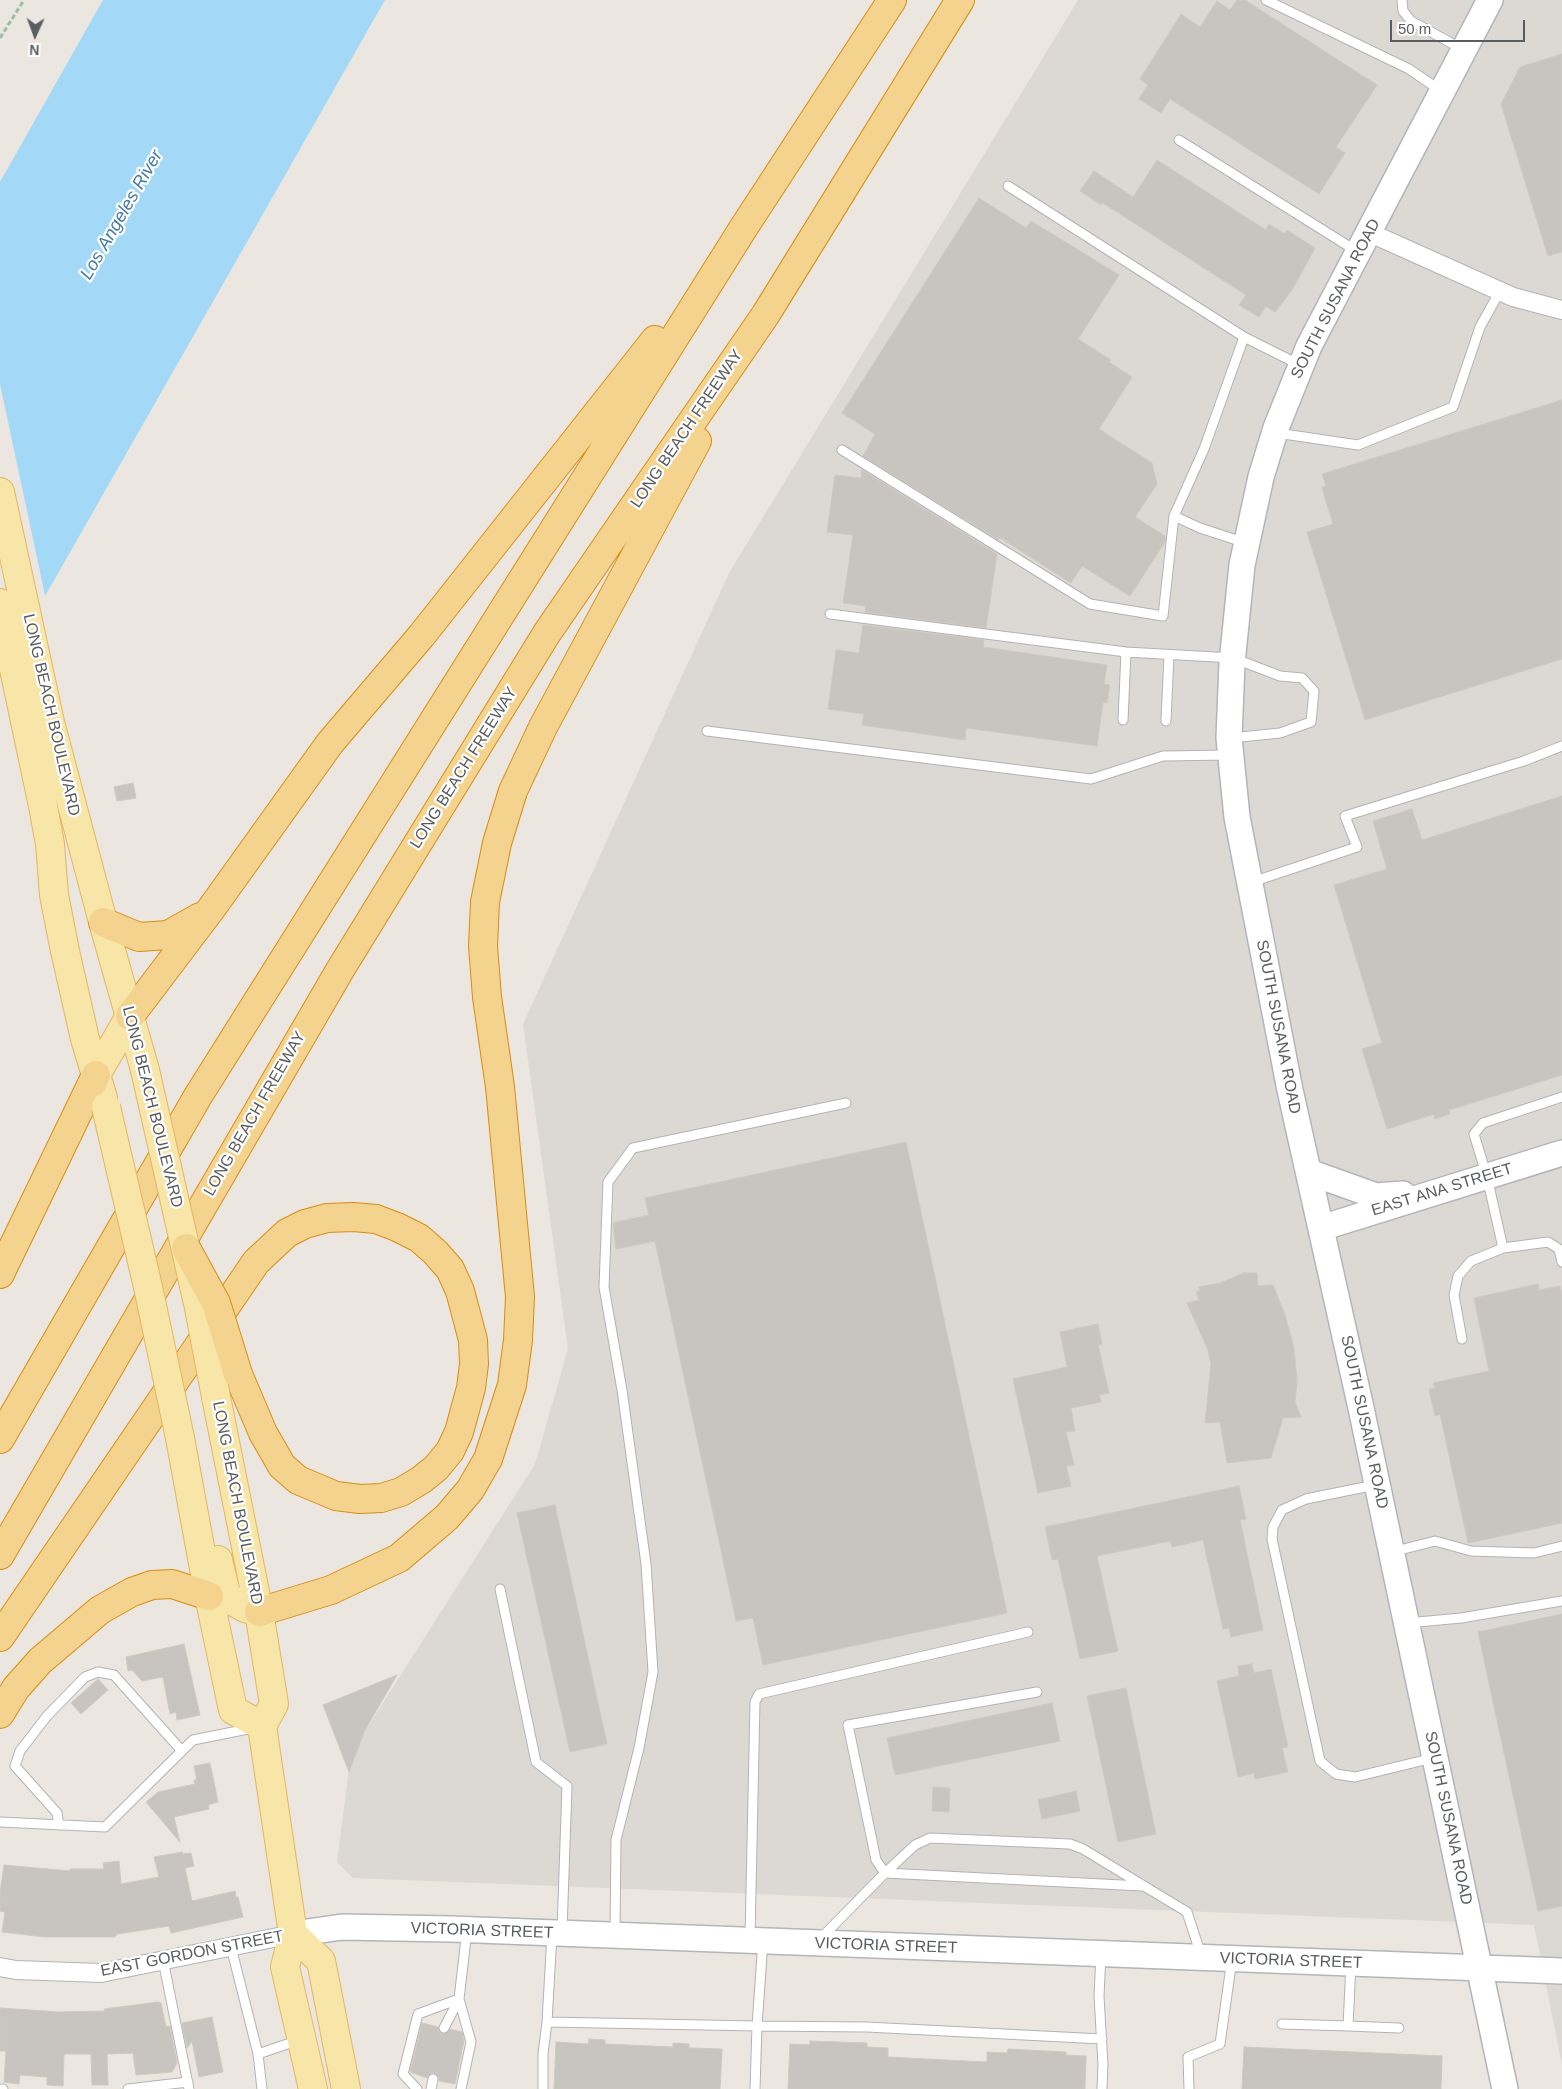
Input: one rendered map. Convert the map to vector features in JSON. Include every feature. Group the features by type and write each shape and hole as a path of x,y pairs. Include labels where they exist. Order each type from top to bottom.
{"highway":[{"path":"0,1438 198,1096 744,227 892,0"},
{"name":"LONG BEACH FREEWAY","path":"0,1555 330,987 542,641 766,314 960,0"},
{"path":"130,1016 211,909 330,743 422,635 744,227"},
{"path":"259,1612 331,1590 399,1558 447,1517 470,1490 488,1459 512,1385 518,1340 520,1297 500,1087 487,997 483,946 485,902 497,843 513,791 543,727 766,314"},
{"path":"103,922 139,937 168,935 211,909"},
{"path":"0,1274 96,1075"},
{"path":"0,1637 256,1262 288,1234 305,1224 353,1216 376,1219 418,1238 435,1252 450,1269 460,1291 473,1340 474,1364 471,1388 459,1432 450,1451 436,1468 421,1480 401,1492 381,1498 360,1499 336,1496 298,1480 282,1466 263,1433 238,1374 216,1303 186,1248"},
{"path":"0,1714 16,1688 40,1661 100,1610 132,1592 152,1585 172,1584 209,1596"}],"main road":[{"name":"LONG BEACH BOULEVARD","path":"0,492 38,725 54,895 65,951 85,1039 106,1107 148,1287 186,1431 209,1596 234,1710 262,1726 274,1704 259,1612 186,1248 145,1070 103,922 38,725 0,603"},
{"path":"96,1075 130,1016"},
{"path":"186,1431 226,1593 232,1601 245,1608 259,1612"},
{"path":"262,1726 293,1934 285,1967 313,2089"},
{"path":"293,1934 321,1961 346,2089"}],"street":[{"name":"SOUTH SUSANA ROAD","path":"1490,0 1300,365 1275,432 1261,477 1242,565 1233,658 1230,746 1237,817 1290,1090 1378,1485 1505,2089"},
{"path":"1363,242 1514,297 1562,310"},
{"name":"EAST ANA STREET","path":"1321,1228 1562,1153"},
{"path":"1309,1172 1376,1196 1436,1192"},
{"name":"VICTORIA STREET","path":"293,1934 342,1927 468,1930 1562,1971"},
{"name":"EAST GORDON STREET","path":"0,1967 16,1970 101,1973 293,1934"}],"lane":[{"path":"1266,0 1409,69 1443,92"},
{"path":"1402,0 1403,11 1411,22 1464,50"},
{"path":"1179,140 1363,242"},
{"path":"1008,186 1244,336 1300,365"},
{"path":"1275,432 1358,445 1453,407 1480,327 1500,291"},
{"path":"842,450 1090,604 1163,616 1174,516 1204,449 1244,336"},
{"path":"1174,516 1200,528 1246,542"},
{"path":"707,731 1091,779 1163,756 1230,746 1280,733 1311,722 1314,691 1302,678 1280,676 1233,658 1126,652 830,614"},
{"path":"1123,720 1126,652"},
{"path":"1166,721 1169,655"},
{"path":"1250,882 1357,847 1345,816 1524,761 1562,746"},
{"path":"1503,1248 1474,1134 1483,1123 1562,1097"},
{"path":"615,1935 616,1840 639,1748 653,1672 646,1564 622,1390 604,1287 608,1182 632,1148 846,1104"},
{"path":"1462,1339 1454,1296 1458,1276 1471,1261 1503,1248 1548,1242 1559,1249 1562,1262"},
{"path":"1378,1485 1306,1499 1282,1510 1274,1527 1272,1539 1304,1690 1320,1761 1336,1774 1355,1776 1436,1758"},
{"path":"1392,1552 1435,1541 1471,1551 1534,1553 1562,1546"},
{"path":"500,1589 536,1762 567,1786 557,1933 542,2054 542,2089"},
{"path":"1407,1623 1461,1618 1562,1601"},
{"path":"755,2089 757,1941 755,1702 759,1694 1028,1632"},
{"path":"59,1825 57,1813 15,1766 20,1751 42,1723 85,1677 98,1672 114,1675 182,1751"},
{"path":"885,1873 876,1860 848,1725 1037,1692"},
{"path":"0,1822 105,1827 193,1740 262,1726"},
{"path":"816,1943 915,1845 930,1838 1070,1844 1083,1849 1187,1912 1202,1958"},
{"path":"885,1873 1142,1886"},
{"path":"444,2028 459,1999 468,1930"},
{"path":"232,1947 258,2054 262,2089"},
{"path":"1101,1954 1099,1996 1102,2039 1102,2089"},
{"path":"1189,2089 1188,2057 1220,2044 1232,1959"},
{"path":"128,2089 189,2085 163,1960"},
{"path":"1348,2026 1351,1964"},
{"path":"417,2089 403,2074 418,2014 459,1999"},
{"path":"459,1999 471,2042 461,2089"},
{"path":"547,2022 867,2027 1102,2039"},
{"path":"1282,2024 1399,2028"},
{"path":"258,2054 302,2040"},
{"path":"430,2089 433,2079"}],"path":[{"path":"0,38 24,0"}],"shaded area":[{"path":"1078,0 1562,0 1562,2065 1534,1925 353,1878 337,1862 351,1753 535,1464 568,1349 523,1024 729,573"}],"water":[{"name":"Los Angeles River","path":"103,0 385,0 0,675 0,182"}],"pier":[{"path":"0,384 46,600 0,677"}],"building":[{"path":"1237,0 1245,0 1377,85 1336,147 1345,153 1319,194 1170,99 1161,113 1139,99 1148,85 1140,79 1181,14 1200,27 1217,1 1230,10"},
{"path":"1562,54 1562,252 1548,256 1501,104 1520,67"},
{"path":"1157,160 1266,230 1269,224 1285,234 1287,230 1315,248 1292,290 1275,312 1266,306 1259,317 1239,305 1246,295 1103,203 1101,205 1080,191 1094,171 1133,197"},
{"path":"979,198 1026,228 1031,221 1119,275 1078,339 1111,360 1109,362 1132,377 1099,429 1152,463 1157,484 1135,517 1165,536 1165,542 1130,596 1082,566 1071,583 999,537 999,540 863,456 875,434 842,413"},
{"path":"1562,400 1562,659 1365,720 1307,532 1333,524 1322,488 1326,485 1322,474"},
{"path":"862,470 997,554 986,628 865,612 866,606 843,603 853,535 827,532 835,475 861,478"},
{"path":"863,625 984,640 983,647 1107,665 1104,684 1110,685 1107,703 1103,702 1097,746 966,728 965,740 862,725 864,714 828,709 836,650 859,653"},
{"path":"133,783 136,798 117,801 114,787"},
{"path":"1562,796 1562,1075 1449,1110 1450,1114 1435,1119 1434,1114 1387,1129 1362,1049 1382,1043 1334,885 1387,869 1373,821 1412,809 1422,840"},
{"path":"906,1142 1007,1613 763,1665 753,1618 736,1621 655,1241 616,1249 613,1223 649,1215 645,1198"},
{"path":"1244,1273 1257,1273 1258,1286 1273,1285 1285,1315 1294,1348 1297,1381 1295,1402 1301,1417 1283,1418 1271,1458 1227,1463 1220,1422 1205,1423 1211,1364 1208,1350 1187,1303 1199,1300 1196,1292 1200,1291 1199,1287 1220,1283"},
{"path":"1538,1284 1539,1290 1560,1286 1562,1295 1562,1523 1468,1543 1440,1414 1435,1416 1429,1389 1435,1388 1433,1383 1489,1371 1474,1298"},
{"path":"1098,1324 1102,1344 1098,1345 1109,1393 1099,1395 1101,1402 1071,1408 1075,1431 1066,1432 1074,1465 1066,1466 1071,1486 1038,1493 1013,1379 1067,1367 1060,1332"},
{"path":"1239,1486 1246,1519 1240,1520 1263,1630 1231,1637 1229,1628 1223,1629 1203,1540 1172,1547 1170,1541 1097,1556 1118,1651 1080,1659 1058,1559 1052,1560 1045,1527"},
{"path":"555,1505 607,1744 570,1752 517,1513"},
{"path":"1562,1614 1562,1906 1538,1911 1478,1632"},
{"path":"184,1644 200,1715 177,1720 176,1712 170,1714 163,1677 142,1681 132,1670 128,1671 126,1657"},
{"path":"1252,1664 1254,1673 1271,1669 1288,1747 1282,1748 1288,1772 1255,1779 1254,1773 1238,1777 1217,1681 1239,1676 1238,1666"},
{"path":"397,1675 365,1730 349,1772 323,1705"},
{"path":"98,1679 108,1690 81,1714 71,1703"},
{"path":"1126,1688 1156,1834 1118,1842 1087,1696"},
{"path":"1052,1703 1060,1741 895,1775 887,1738"},
{"path":"210,1763 218,1802 208,1805 209,1809 174,1817 180,1842 146,1802 158,1792 195,1784 194,1780 197,1780 194,1766"},
{"path":"933,1787 950,1788 949,1812 932,1811"},
{"path":"1076,1791 1080,1811 1042,1819 1038,1800"},
{"path":"182,1852 182,1854 191,1853 194,1866 185,1868 192,1901 235,1891 243,1917 171,1933 169,1926 117,1934 115,1937 45,1937 2,1932 5,1912 0,1911 0,1893 4,1865 70,1871 70,1869 104,1869 103,1863 119,1861 121,1884 159,1877 154,1857"},
{"path":"161,2003 166,2027 170,2026 177,2063 172,2072 136,2075 133,2053 107,2054 108,2085 92,2085 91,2054 64,2054 63,2086 47,2085 47,2077 20,2075 19,2084 4,2082 6,2051 0,2051 0,2008 59,2012 105,2011 104,2009"},
{"path":"212,2017 223,2072 199,2077 192,2041 187,2048 182,2023"},
{"path":"422,2023 438,2027 439,2032 444,2034 450,2029 462,2032 464,2041 455,2084 439,2081 439,2077 435,2073 431,2073 427,2078 410,2072"},
{"path":"589,2039 605,2040 605,2044 673,2047 673,2043 689,2044 689,2048 722,2049 720,2089 554,2089 556,2042 588,2044"},
{"path":"810,2041 867,2043 867,2047 888,2048 888,2057 987,2062 987,2052 1007,2053 1008,2049 1066,2052 1066,2055 1086,2056 1085,2089 788,2089 790,2044 810,2045"},
{"path":"1244,2047 1442,2056 1441,2089 1242,2089"}]}
